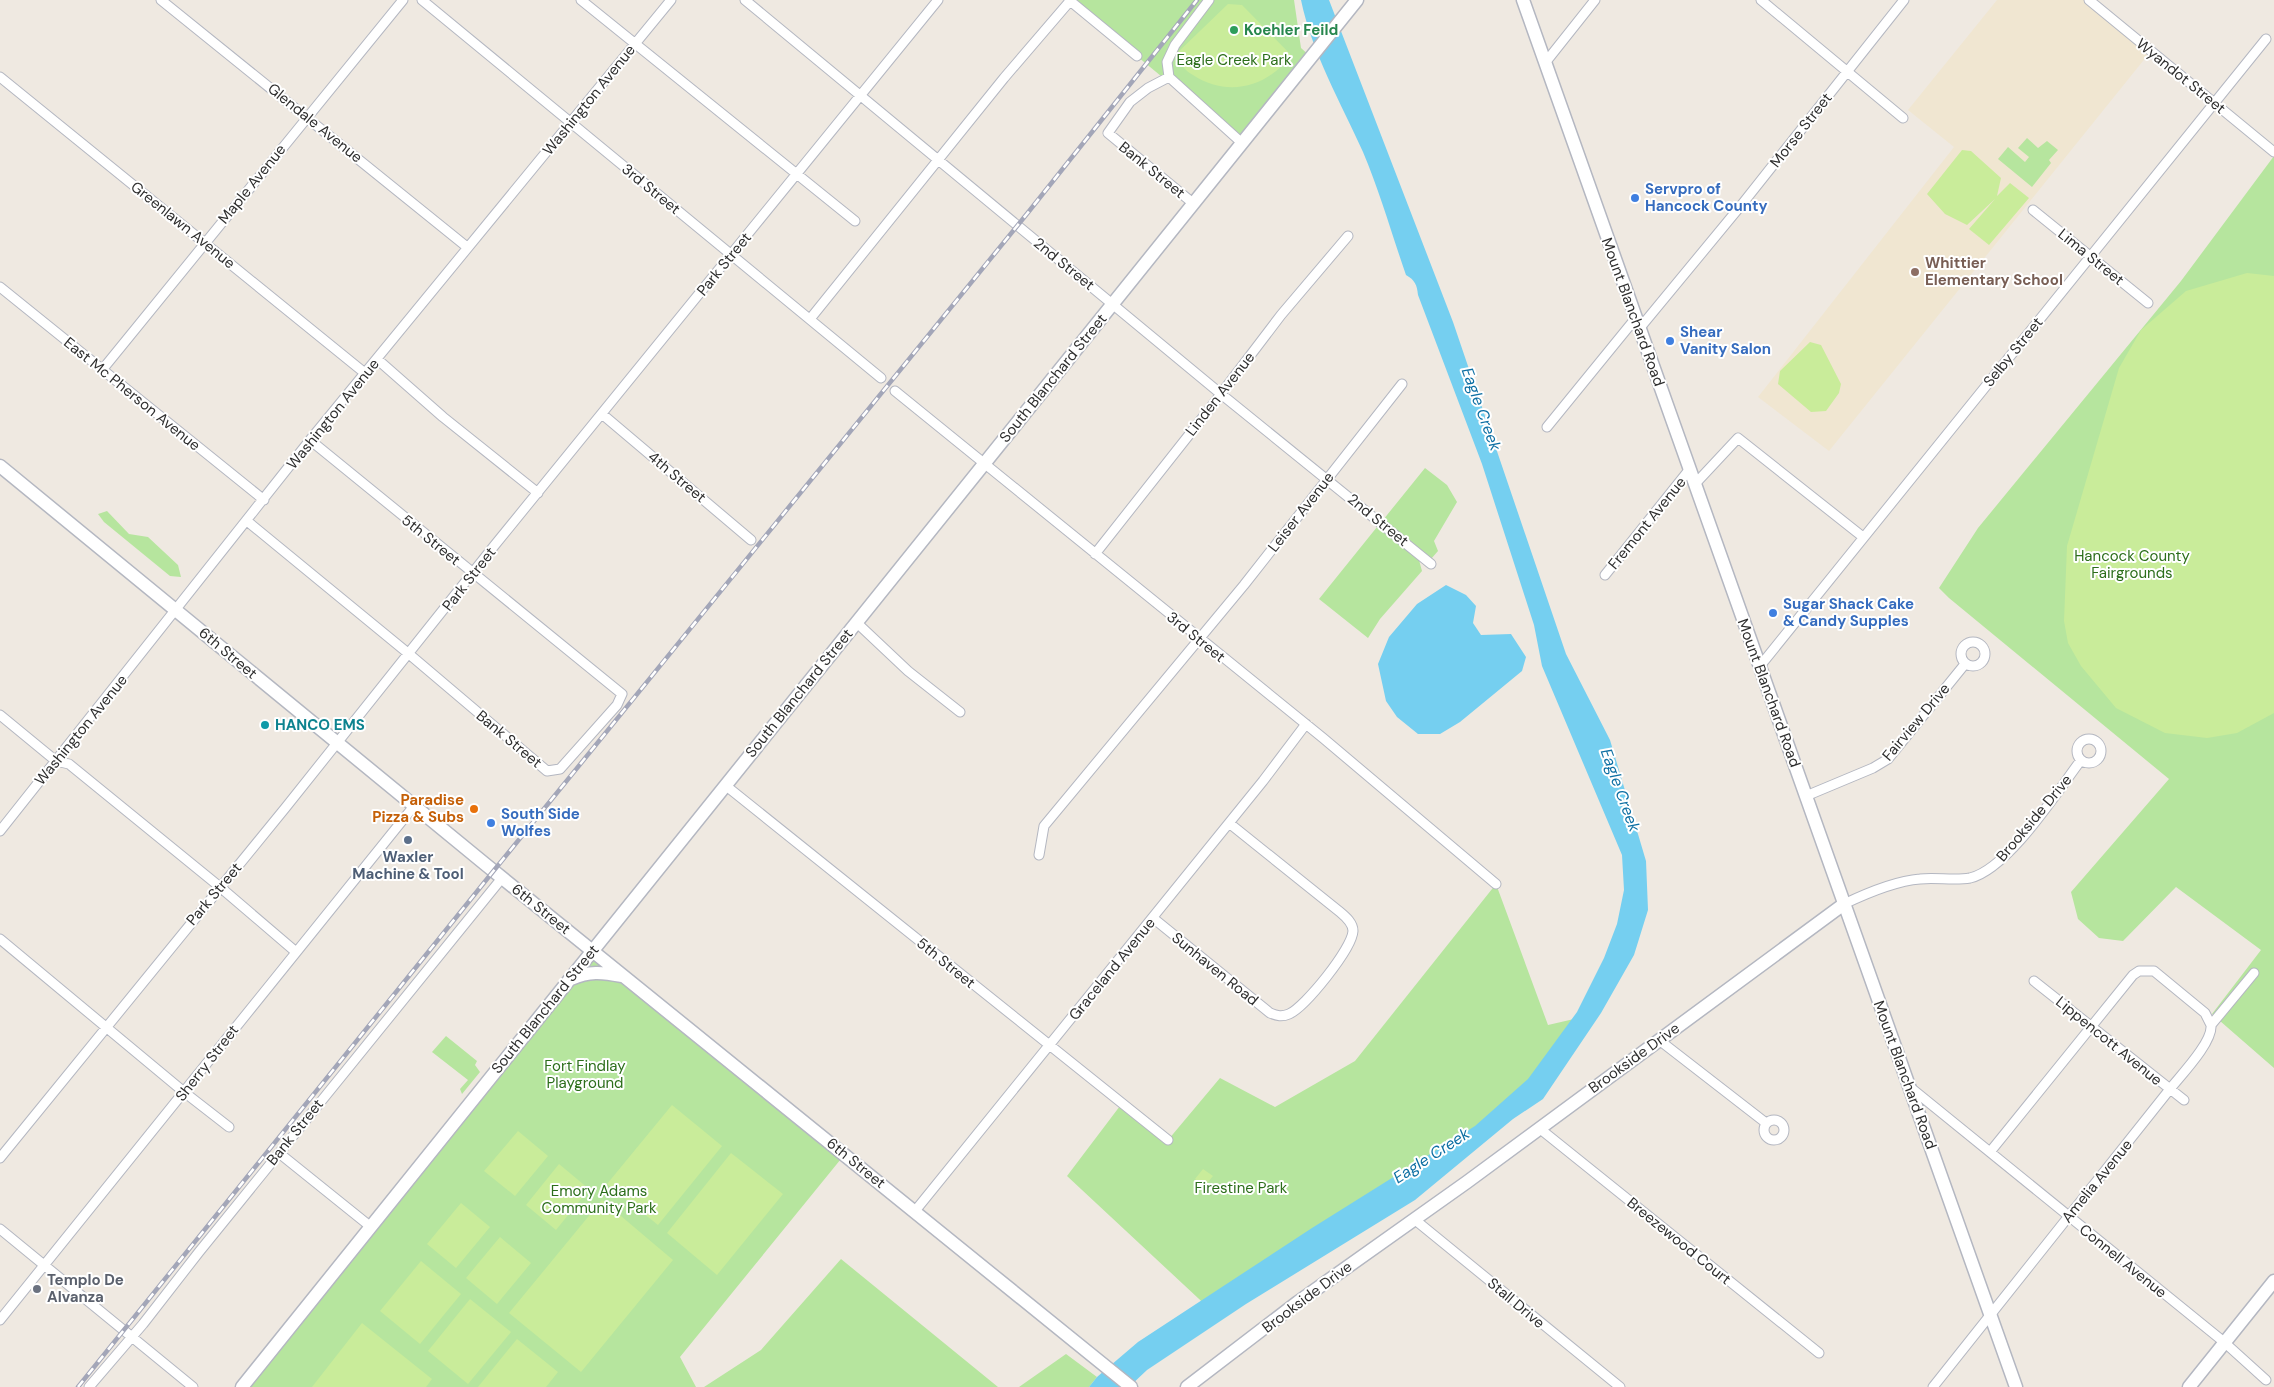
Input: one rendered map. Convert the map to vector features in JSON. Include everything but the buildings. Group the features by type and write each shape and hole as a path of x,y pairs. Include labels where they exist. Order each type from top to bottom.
{"street":[{"name":"Glendale Avenue","path":"162,0 467,247"},
{"name":"Maple Avenue","path":"102,370 306,116 353,63 404,0"},
{"name":"3rd Street","path":"422,0 881,378"},
{"path":"581,0 855,221"},
{"name":"Washington Avenue","path":"0,831 177,611 310,440 671,0"},
{"name":"2nd Street","path":"745,0 1221,394 1431,564"},
{"name":"Park Street","path":"0,1158 105,1027 338,744 472,574 938,0"},
{"path":"810,319 1004,78 1070,0 1136,56"},
{"path":"1209,0 1175,45 1167,62 1169,77 1242,143"},
{"name":"Mount Blanchard Road","path":"1523,0 2016,1387"},
{"path":"1545,63 1595,0"},
{"path":"1761,0 1848,70 1903,118"},
{"name":"Morse Street","path":"1637,324 1743,203 1904,0"},
{"name":"Wyandot Street","path":"2089,0 2274,152"},
{"name":"South Blanchard Street","path":"242,1387 1355,3"},
{"name":"Selby Street","path":"1760,666 2266,39"},
{"name":"Greenlawn Avenue","path":"0,77 366,374"},
{"name":"Bank Street","path":"1169,77 1130,102 1108,134 1194,204"},
{"name":"Lima Street","path":"2033,210 2148,303"},
{"name":"Linden Avenue","path":"1095,554 1281,315 1348,236"},
{"name":"East Mc Pherson Avenue","path":"0,287 264,500"},
{"path":"1547,427 1637,324"},
{"path":"377,359 443,417 538,493"},
{"name":"Leiser Avenue","path":"1039,855 1044,826 1198,639 1402,384"},
{"name":"3rd Street","path":"895,391 1198,639 1306,724 1496,884"},
{"name":"4th Street","path":"602,414 751,540"},
{"path":"1695,484 1738,438 1863,537"},
{"name":"5th Street","path":"310,440 472,574 622,694"},
{"name":"6th Street","path":"0,466 502,878 1131,1387"},
{"name":"Fremont Avenue","path":"1605,575 1689,470"},
{"name":"Bank Street","path":"247,521 409,654 546,771 560,769 618,705 622,694"},
{"path":"856,622 908,671 960,712"},
{"name":"Fairview Drive","path":"1806,796 1850,779 1888,758 1965,664"},
{"path":"0,715 56,761 69,764 220,887 296,952"},
{"name":"Graceland Avenue","path":"915,1211 1153,918 1306,724"},
{"name":"Brookside Drive","path":"1187,1387 1306,1296 1540,1128 1844,904 1904,882 1922,879 1970,878 1988,869 1999,861 2022,836 2081,760"},
{"name":"5th Street","path":"725,785 1168,1140"},
{"name":"Sherry Street","path":"0,1320 414,806"},
{"name":"Sunhaven Road","path":"1153,918 1253,1001 1270,1013 1280,1016 1296,1009 1339,958 1352,937 1352,928 1345,917 1229,823"},
{"name":"Bank Street","path":"90,1387 502,878"},
{"path":"0,939 184,1092 229,1127"},
{"path":"1990,1152 2133,974 2139,971 2154,971 2205,1013 2211,1025"},
{"path":"568,980 583,973 596,972 625,977"},
{"name":"Amelia Avenue","path":"1933,1387 2208,1040 2212,1030 2211,1025 2254,973"},
{"name":"Lippencott Avenue","path":"2034,981 2184,1100"},
{"path":"1658,1040 1766,1123"},
{"name":"Connell Avenue","path":"1909,1087 2224,1342 2266,1380"},
{"name":"Breezewood Court","path":"1540,1128 1819,1353"},
{"path":"278,1153 371,1227"},
{"name":"Stall Drive","path":"1414,1219 1620,1387"},
{"path":"0,1229 193,1387"},
{"path":"2189,1387 2274,1281"}],"shaded area":[{"name":"Whittier Elementary School","path":"1997,0 2089,0 2151,51 1829,451 1758,397 1954,147 1908,110"}],"green space":[{"name":"Eagle Creek Park","path":"1069,0 1294,0 1301,48 1311,57 1242,143"},
{"name":"Koehler Feild","path":"1228,4 1242,5 1291,55 1271,75 1246,86 1220,86 1206,82 1187,71 1174,56"},
{"path":"2027,138 2038,148 2047,141 2058,150 2049,160 2051,163 2032,187 1998,159 2008,147 2025,162 2029,157 2018,148"},
{"path":"1962,150 1971,151 2001,178 1997,196 2010,183 2029,198 1989,245 1969,229 1995,199 1967,225 1945,214 1927,194"},
{"name":"Hancock County Fairgrounds","path":"2274,156 2274,1068 2212,1014 2261,950 2176,887 2123,941 2099,938 2078,919 2071,892 2169,779 1939,588 1978,528 2181,281"},
{"path":"2247,273 2274,276 2274,713 2237,733 2207,738 2165,733 2116,708 2081,666 2068,643 2064,621 2067,546 2119,368 2141,330 2186,291"},
{"path":"1810,342 1821,345 1841,384 1839,393 1826,411 1811,412 1778,384 1780,371"},
{"path":"1425,468 1447,485 1457,502 1434,541 1438,551 1431,559 1383,520"},
{"path":"107,511 129,534 148,537 178,565 181,577 170,576 104,522 98,514"},
{"path":"1377,527 1419,560 1422,571 1380,619 1368,638 1319,599"},
{"name":"Firestine Park","path":"1496,884 1548,1025 1587,1016 1525,1099 1213,1312 1067,1176 1123,1102 1168,1140 1220,1078 1275,1107 1355,1061"},
{"name":"Emory Adams Community Park","path":"592,951 845,1154 680,1357 696,1387 242,1387"},
{"path":"446,1036 477,1061 475,1065 480,1072 462,1094 460,1089 468,1080 432,1052"},
{"path":"672,1105 722,1146 658,1225 607,1184"},
{"path":"518,1131 548,1156 515,1196 484,1171"},
{"path":"731,1153 783,1194 717,1275 667,1233"},
{"path":"559,1164 589,1189 556,1230 526,1205"},
{"path":"1203,1169 1213,1176 1204,1187 1195,1179"},
{"path":"602,1200 673,1260 581,1372 509,1313"},
{"path":"461,1203 490,1227 456,1268 427,1244"},
{"path":"500,1237 531,1263 497,1304 466,1278"},
{"path":"841,1259 998,1387 704,1387 761,1350"},
{"path":"421,1261 461,1294 420,1344 380,1311"},
{"path":"470,1299 511,1332 468,1384 428,1351"},
{"path":"362,1323 432,1379 426,1387 312,1387"},
{"path":"517,1339 558,1372 546,1387 478,1387"},
{"path":"1066,1354 1097,1377 1089,1387 1019,1387"}],"water":[{"name":"Eagle Creek","path":"1301,0 1329,0 1453,322 1566,654 1610,740 1646,861 1648,910 1634,955 1601,1013 1543,1099 1513,1119 1415,1200 1246,1304 1147,1370 1129,1387 1089,1387 1097,1377 1138,1342 1312,1228 1475,1126 1528,1079 1577,1012 1604,958 1617,924 1624,890 1622,855 1542,666 1534,625 1482,464 1416,286 1412,279 1406,275 1363,152 1312,39"},
{"path":"1446,585 1466,595 1476,606 1473,623 1481,635 1511,634 1526,657 1522,671 1460,722 1440,734 1418,734 1397,717 1386,701 1378,664 1389,637 1417,604"}],"railway":[{"path":"78,1387 1026,215 1197,0"}],"place":[{"name":"Koehler Feild","path":"1234,30"},
{"name":"Servpro of Hancock County","path":"1635,198"},
{"name":"Whittier Elementary School","path":"1915,272"},
{"name":"Shear Vanity Salon","path":"1670,341"},
{"name":"Sugar Shack Cake & Candy Supples","path":"1773,613"},
{"name":"HANCO EMS","path":"265,725"},
{"name":"Paradise Pizza & Subs","path":"474,809"},
{"name":"South Side Wolfes","path":"491,823"},
{"name":"Waxler Machine & Tool","path":"408,840"},
{"name":"Templo De Alvanza","path":"37,1289"}],"park label":[{"name":"Fort Findlay Playground","path":"585,1074"}]}
